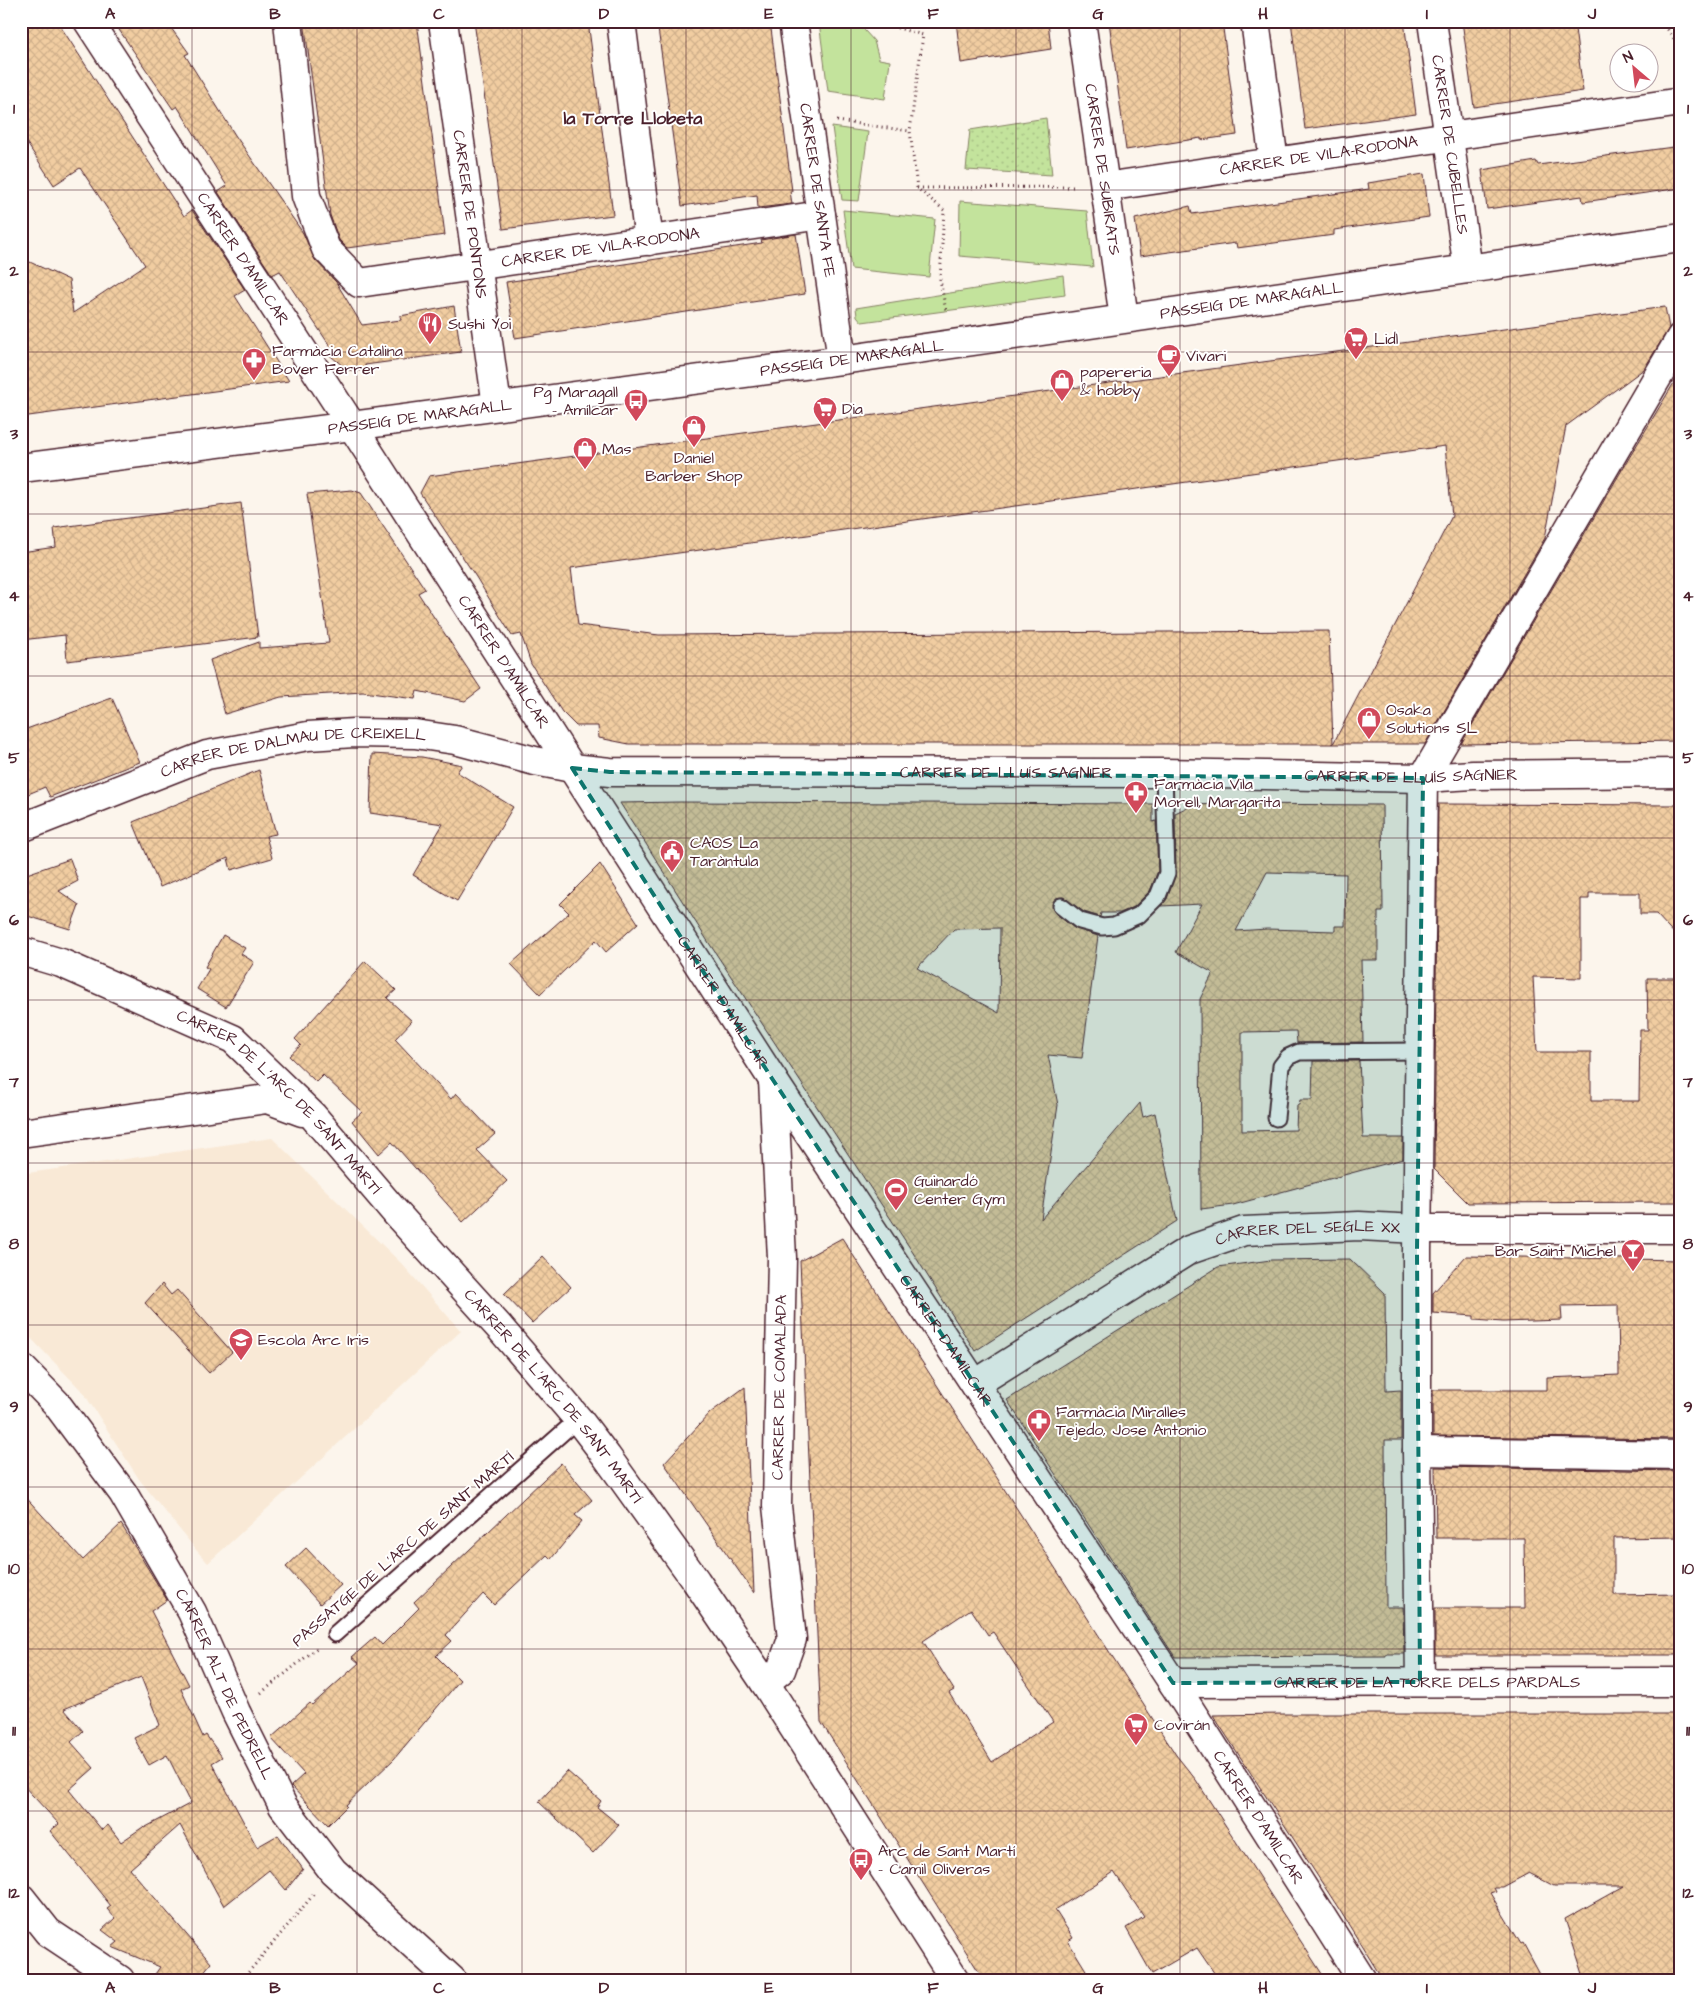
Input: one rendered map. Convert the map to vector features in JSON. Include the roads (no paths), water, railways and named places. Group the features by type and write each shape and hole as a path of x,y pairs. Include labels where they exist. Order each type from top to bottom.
{"street":[{"name":"CARRER D'AMÍLCAR","path":"88,21 352,426 773,1080 1172,1683 1362,1980"},
{"name":"CARRER DE VILA-RODONA","path":"288,21 306,196 326,249 359,283 821,216"},
{"name":"CARRER DE PONTONS","path":"443,21 496,406"},
{"path":"620,21 648,241"},
{"name":"CARRER DE SANTA FE","path":"793,21 842,360"},
{"name":"CARRER DE SUBIRATS","path":"1081,21 1124,318"},
{"path":"1255,21 1274,162"},
{"name":"CARRER DE CUBELLES","path":"1432,21 1468,269"},
{"name":"CARRER DE VILA-RODONA","path":"1105,187 1681,102"},
{"name":"PASSEIG DE MARAGALL","path":"21,468 352,426 842,360 1681,238"},
{"path":"1420,1682 1417,1451 1423,778 1681,336"},
{"name":"CARRER DE DALMAU DE CREIXELL","path":"21,828 207,755 308,736 354,733 415,734 455,740 512,756 572,768"},
{"name":"CARRER DE LLUÍS SAGNIER","path":"572,768 610,772 1164,773 1423,778 1473,775 1681,773"},
{"name":"CARRER DE L'ARC DE SANT MARTÍ","path":"21,951 61,964 233,1039 313,1116 578,1419 696,1581 765,1683 955,1980"},
{"name":"CARRER DE COMALADA","path":"765,1683 781,1670 792,1639 777,1506 782,1258 773,1080"},
{"path":"21,1134 267,1099 313,1116"},
{"name":"CARRER DEL SEGLE XX","path":"975,1384 1189,1250 1244,1231 1359,1226 1418,1229 1681,1229"},
{"name":"CARRER ALT DE PEDRELL","path":"21,1367 56,1402 123,1493 192,1612 236,1712 283,1806 333,1871 452,1980"},
{"path":"1417,1451 1681,1454"},
{"name":"CARRER DE LA TORRE DELS PARDALS","path":"1172,1683 1681,1682"},
{"path":"21,1898 48,1932 120,1980"}],"lane":[{"path":"1060,906 1080,921 1102,927 1114,926 1139,915 1158,896 1168,873 1164,773"},
{"path":"1276,1118 1281,1066 1288,1057 1299,1052 1420,1051"},
{"name":"PASSATGE DE L'ARC DE SANT MARTÍ","path":"335,1634 578,1419"}],"place":[{"name":"Sushi Yoi","path":"430,345"},
{"name":"Lidl","path":"1356,360"},
{"name":"Vivari","path":"1169,377"},
{"name":"Farmàcia Catalina Bover Ferrer","path":"254,381"},
{"name":"papereria & hobby","path":"1062,402"},
{"name":"Pg Maragall - Amílcar","path":"636,422"},
{"name":"Dia","path":"825,430"},
{"name":"Daniel Barber Shop","path":"694,448"},
{"name":"Mas","path":"585,470"},
{"name":"Osaka Solutions SL","path":"1369,740"},
{"name":"Farmàcia Vila Morell, Margarita","path":"1136,814"},
{"name":"CAOS La Taràntula","path":"672,873"},
{"name":"Guinardó Center Gym","path":"896,1211"},
{"name":"Bar Saint Michel","path":"1633,1272"},
{"name":"Escola Arc Iris","path":"241,1361"},
{"name":"Farmàcia Miralles Tejedo, Jose Antonio","path":"1039,1442"},
{"name":"Covirán","path":"1136,1746"},
{"name":"Arc de Sant Martí - Camil Oliveras","path":"861,1881"}],"district":[{"name":"la Torre Llobeta","path":"633,118"}]}
